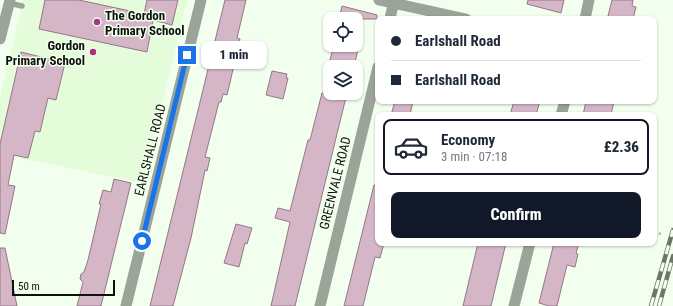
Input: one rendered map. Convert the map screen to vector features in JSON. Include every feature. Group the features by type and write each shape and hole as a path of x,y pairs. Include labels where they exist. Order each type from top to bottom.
{"street":[{"name":"EARLSHALL ROAD","path":"126,306 200,0"},
{"path":"378,0 394,2 453,16"},
{"path":"586,16 589,0"},
{"path":"0,39 10,1"},
{"path":"391,16 394,2"},
{"name":"GREENVALE ROAD","path":"320,306 375,79"},
{"path":"514,306 529,246"}],"lane":[{"path":"10,1 22,6"}],"path":[{"path":"657,233 661,234"}],"shaded area":[{"name":"Gordon Primary School","path":"23,0 187,0 143,183 0,154 0,98"}],"building":[{"name":"The Gordon Primary School","path":"45,0 79,0 144,14 147,0 178,0 172,25 153,20 147,52 39,29"},
{"path":"225,0 246,0 237,38 240,39 227,95 223,94 221,102 219,102 205,157 210,158 207,171 205,170 191,238 173,306 150,306"},
{"path":"528,0 564,0 561,13 527,4"},
{"path":"612,0 633,0 632,6 636,7 634,16 608,16"},
{"path":"342,6 377,15 375,16 375,19 363,19 363,12 341,12"},
{"path":"21,52 65,63 56,100 48,98 40,132 35,131 28,158 14,155 8,185 15,186 5,234 0,233 0,144"},
{"path":"332,52 357,52 356,60 330,60"},
{"path":"272,71 287,74 286,78 288,78 283,99 266,95"},
{"path":"322,93 323,100 345,100 295,306 271,306 290,222 275,218 278,208 290,211 308,140 310,140"},
{"path":"394,104 412,104 411,112 392,112"},
{"path":"513,104 539,104 537,112 511,112"},
{"path":"585,104 613,104 612,112 584,112"},
{"path":"114,179 131,183 101,306 77,306 83,282 80,279 81,274 84,272 88,260 103,190 111,192"},
{"path":"375,185 375,246 383,246 380,258 375,257 363,306 344,306"},
{"path":"236,224 252,228 247,244 245,243 239,267 224,263"},
{"path":"477,246 505,246 491,306 463,306"},
{"path":"553,246 578,246 575,267 567,265 557,306 549,306 539,303"},
{"path":"0,248 5,248 17,306 0,306"}],"railway":[{"path":"651,306 673,230"},
{"path":"659,306 673,256"}],"place":[{"name":"The Gordon Primary School","path":"97,22"},
{"name":"Gordon Primary School","path":"93,52"}],"route":[{"path":"142,241 187,55"}]}
